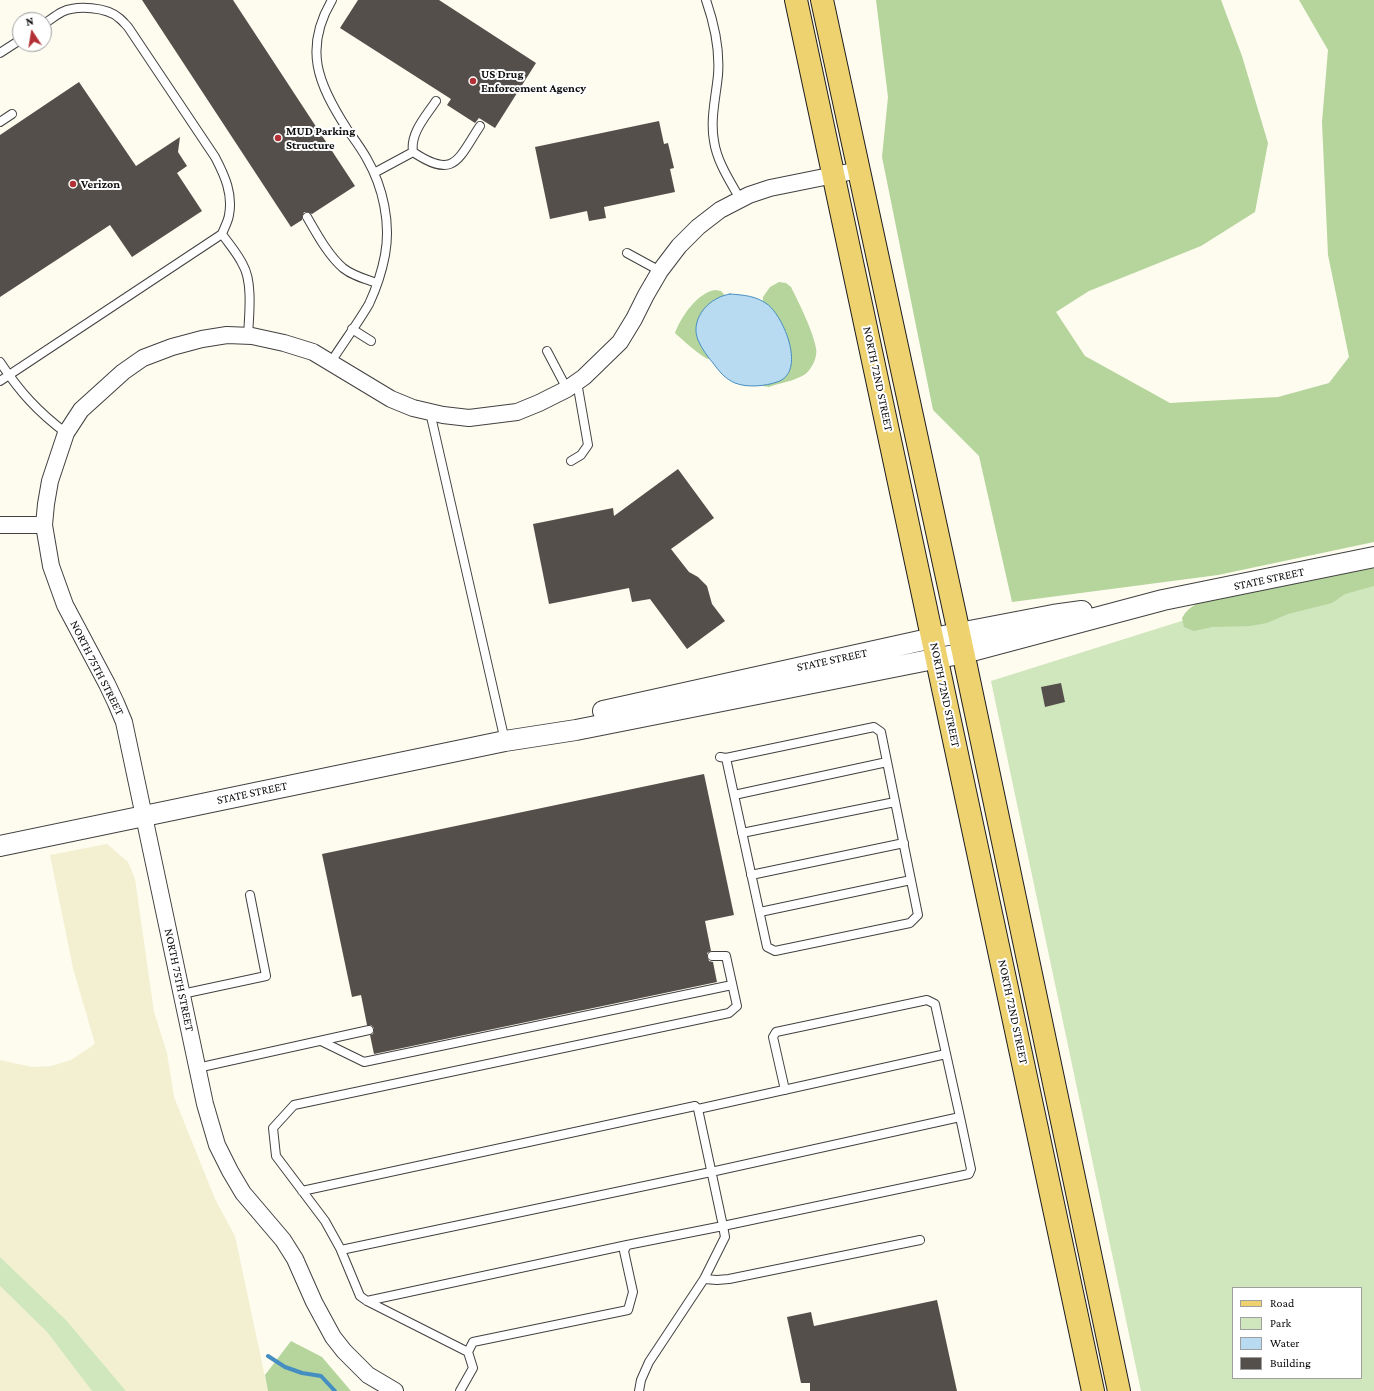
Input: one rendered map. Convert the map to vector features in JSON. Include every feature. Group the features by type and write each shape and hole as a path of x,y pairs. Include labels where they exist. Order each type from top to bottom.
{"main road":[{"name":"NORTH 72ND STREET","path":"796,0 1093,1391"},
{"path":"822,0 961,643 1119,1391"}],"street":[{"name":"NORTH 75TH STREET","path":"395,1391 368,1374 344,1351 333,1337 317,1308 295,1259 287,1246 243,1193 223,1158 212,1130 197,1068 124,722 107,684 65,605 51,566 44,525 46,504 50,481 66,433 81,410 123,372 143,358 172,347 202,339 227,335 248,336 284,342 313,352 391,399 413,408 469,418 517,412 539,403 572,386 584,377 620,342 660,271 679,246 698,227 720,210 749,195 770,188 859,170"},
{"path":"0,525 44,525"},
{"name":"STATE STREET","path":"0,846 505,741 536,727 571,718 961,643 1374,557"}],"lane":[{"path":"331,362 368,304 377,283 385,254 387,229 384,204 378,181 367,159 335,110 323,86 316,63 317,37 324,14 332,0"},
{"path":"706,0 717,47 718,72 713,140 717,157 740,199"},
{"path":"0,381 222,234 229,215 230,196 226,178 215,157 128,27 118,17 104,11 90,8 78,8 63,12 52,19"},
{"path":"0,53 12,45"},
{"path":"436,101 414,135 412,146 413,152 428,162 446,166 453,164 459,158 480,126"},
{"path":"0,122 12,114"},
{"path":"374,173 413,152"},
{"path":"307,217 325,247 343,267 358,277 377,283"},
{"path":"222,234 244,266 247,277 250,303 248,336"},
{"path":"627,253 660,271"},
{"path":"352,329 371,341"},
{"path":"547,351 572,386 588,444 581,455 571,461"},
{"path":"0,362 35,408 66,433"},
{"path":"430,412 505,741"},
{"path":"874,727 881,732 887,762 918,915 910,923 775,951 767,947 734,795 723,758 874,727"},
{"path":"734,795 887,762"},
{"path":"742,833 895,802"},
{"path":"751,875 904,843"},
{"path":"760,912 911,880"},
{"path":"182,994 266,976 250,896"},
{"path":"468,1352 367,1301 360,1296 341,1250 326,1221 276,1156 273,1128 294,1105 729,1014 737,1006 726,956 712,956"},
{"path":"321,1041 364,1062 732,985"},
{"path":"367,1301 969,1174 971,1169 935,1004 927,1000 776,1032 773,1038 785,1090"},
{"path":"197,1068 369,1030"},
{"path":"302,1190 695,1106 698,1109 946,1054"},
{"path":"639,1391 641,1380 648,1362 704,1279 725,1237 698,1109"},
{"path":"341,1250 711,1172 960,1117"},
{"path":"704,1279 729,1279 920,1240"},
{"path":"460,1391 473,1368 468,1352 473,1342 628,1310 632,1292 624,1252 627,1245"}],"shaded area":[{"path":"107,844 128,862 135,879 154,1012 167,1053 174,1097 215,1199 235,1236 268,1391 126,1391 66,1320 0,1257 0,1060 32,1067 51,1066 71,1060 95,1044 73,968 50,855"},
{"path":"0,1286 47,1332 92,1391 0,1391"}],"green space":[{"path":"876,0 1221,0 1242,56 1268,143 1255,212 1201,246 1089,291 1056,312 1085,356 1170,403 1278,397 1329,383 1349,357 1328,255 1322,122 1328,50 1299,0 1374,0 1374,542 1218,575 1012,602 979,456 933,410 882,157 888,97"},
{"path":"779,282 786,283 791,287 812,334 816,348 816,355 812,366 807,373 800,377 769,387 763,386 760,382 763,297 770,287"},
{"path":"715,290 721,291 728,299 714,359 708,359 675,333 681,320 690,307 702,296"},
{"path":"1374,561 1374,586 1345,594 1332,603 1288,614 1267,623 1250,626 1212,627 1194,631 1184,627 1182,618 1188,610 1196,604 1215,596"},
{"path":"1374,571 1374,1391 1141,1391 991,681 1261,596"},
{"path":"0,1257 66,1320 126,1391 92,1391 47,1332 0,1286"},
{"path":"291,1341 322,1357 351,1391 268,1391 265,1375"}],"water":[{"path":"730,294 750,296 759,299 774,310 786,332 790,344 792,357 790,368 786,377 767,385 740,385 725,377 707,355 696,334 697,321 703,310 708,305 721,297"}],"building":[{"name":"MUD Parking Structure","path":"142,0 233,0 355,186 312,214 304,212 302,220 291,227"},
{"name":"US Drug Enforcement Agency","path":"358,0 439,0 536,63 495,128 479,118 475,123 447,105 451,99 340,28"},
{"name":"Verizon","path":"79,82 136,166 180,137 178,152 187,166 177,173 202,211 132,257 110,225 0,297 0,135"},
{"path":"659,121 664,144 668,143 674,168 670,169 675,192 604,207 606,218 589,221 587,211 550,219 535,147"},
{"path":"678,469 714,518 671,549 689,572 698,577 707,586 712,604 725,621 687,649 650,599 632,602 629,588 549,604 533,524 613,508 614,516"},
{"path":"1061,683 1065,702 1045,707 1041,687"},
{"path":"704,774 734,915 705,921 711,951 707,953 707,956 709,961 713,962 717,982 374,1054 370,1035 373,1034 374,1028 371,1025 367,1025 361,995 352,997 322,854"},
{"path":"937,1300 957,1391 810,1391 810,1383 801,1383 787,1317 811,1312 814,1326"}],"waterway":[{"path":"268,1356 285,1367 302,1373 321,1376 335,1391"}],"place":[{"name":"US Drug Enforcement Agency","path":"473,81"},
{"name":"MUD Parking Structure","path":"278,138"},
{"name":"Verizon","path":"73,184"}]}
